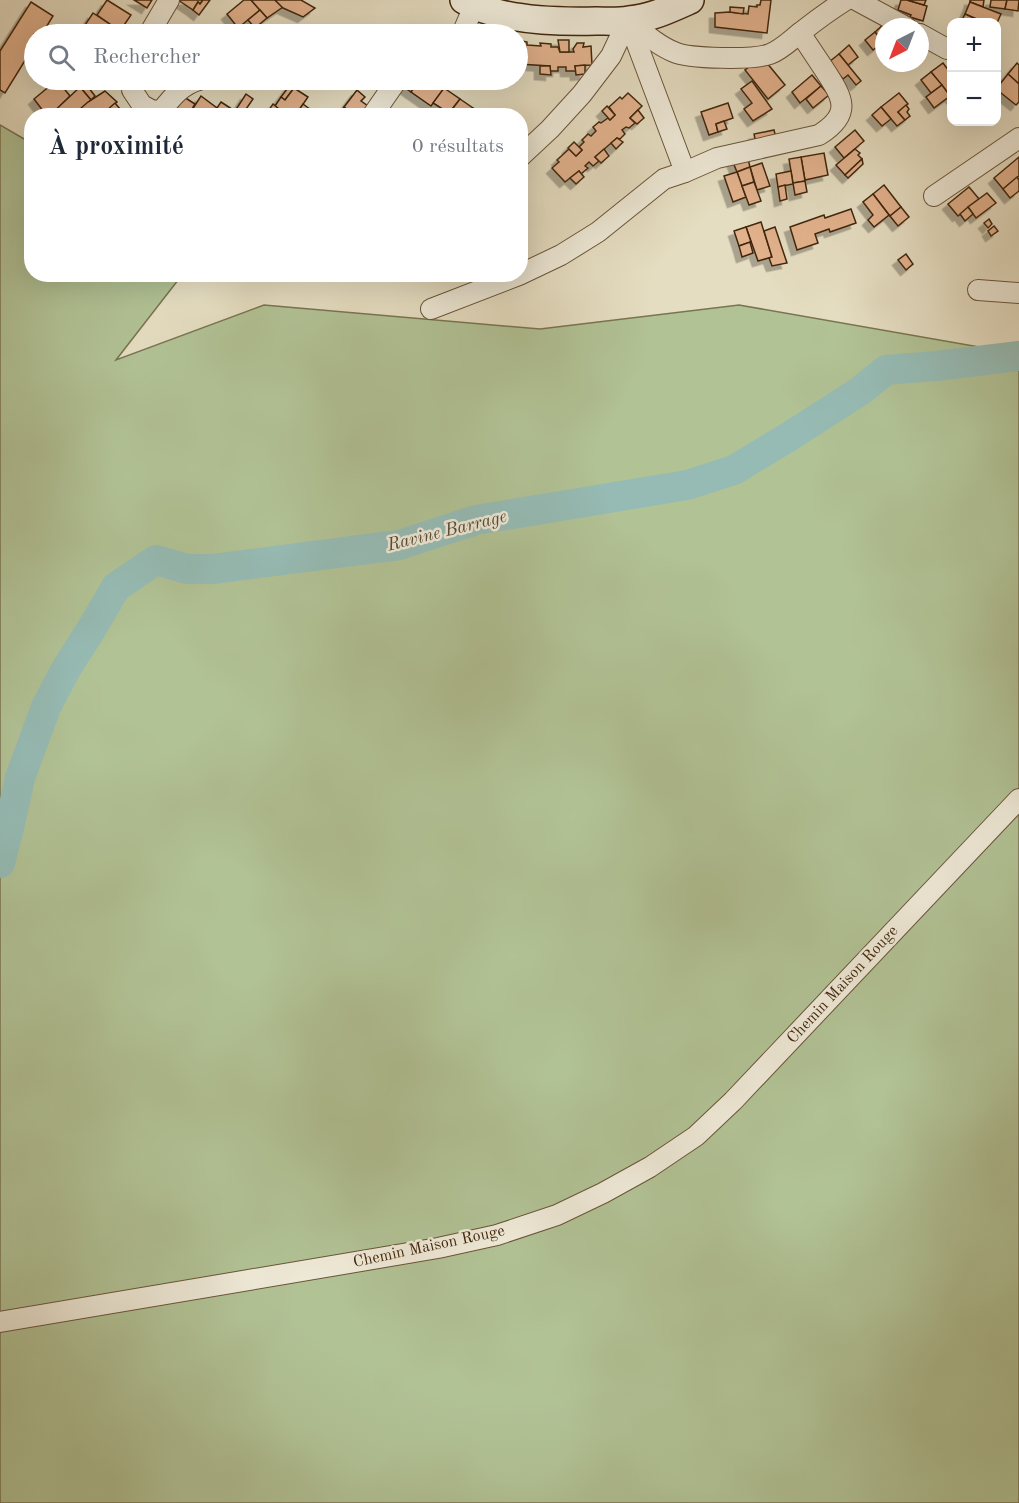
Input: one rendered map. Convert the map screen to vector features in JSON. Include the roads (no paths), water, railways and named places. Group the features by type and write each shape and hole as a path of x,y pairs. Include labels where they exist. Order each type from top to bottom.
{"main road":[{"path":"469,3 533,19 582,21 628,20 658,14 690,0"}],"street":[{"path":"155,24 169,0"},
{"path":"628,20 659,45 677,54 756,58 771,54 846,0"},
{"path":"856,0 889,18"},
{"path":"464,24 469,3"},
{"path":"528,150 582,94 611,56 628,20"},
{"path":"628,20 685,172"},
{"path":"528,271 561,255 598,231 664,179 717,158 819,135 832,127 839,116 842,105 838,91 800,33"},
{"path":"929,39 946,49"},
{"path":"132,90 142,105 148,108"},
{"path":"164,108 178,90"},
{"path":"378,108 391,90"},
{"path":"934,196 1019,138"},
{"path":"431,309 501,282"},
{"path":"978,290 1019,292"},
{"name":"Chemin Maison Rouge","path":"0,1322 438,1248 497,1235 557,1215 603,1193 650,1167 696,1136 733,1101 1019,799"}],"waterway":[{"name":"Ravine Barrage","path":"0,863 20,778 46,707 66,669 116,587 156,560 187,569 213,569 399,545 476,520 687,485 734,470 860,391 886,370 1019,356"}]}
